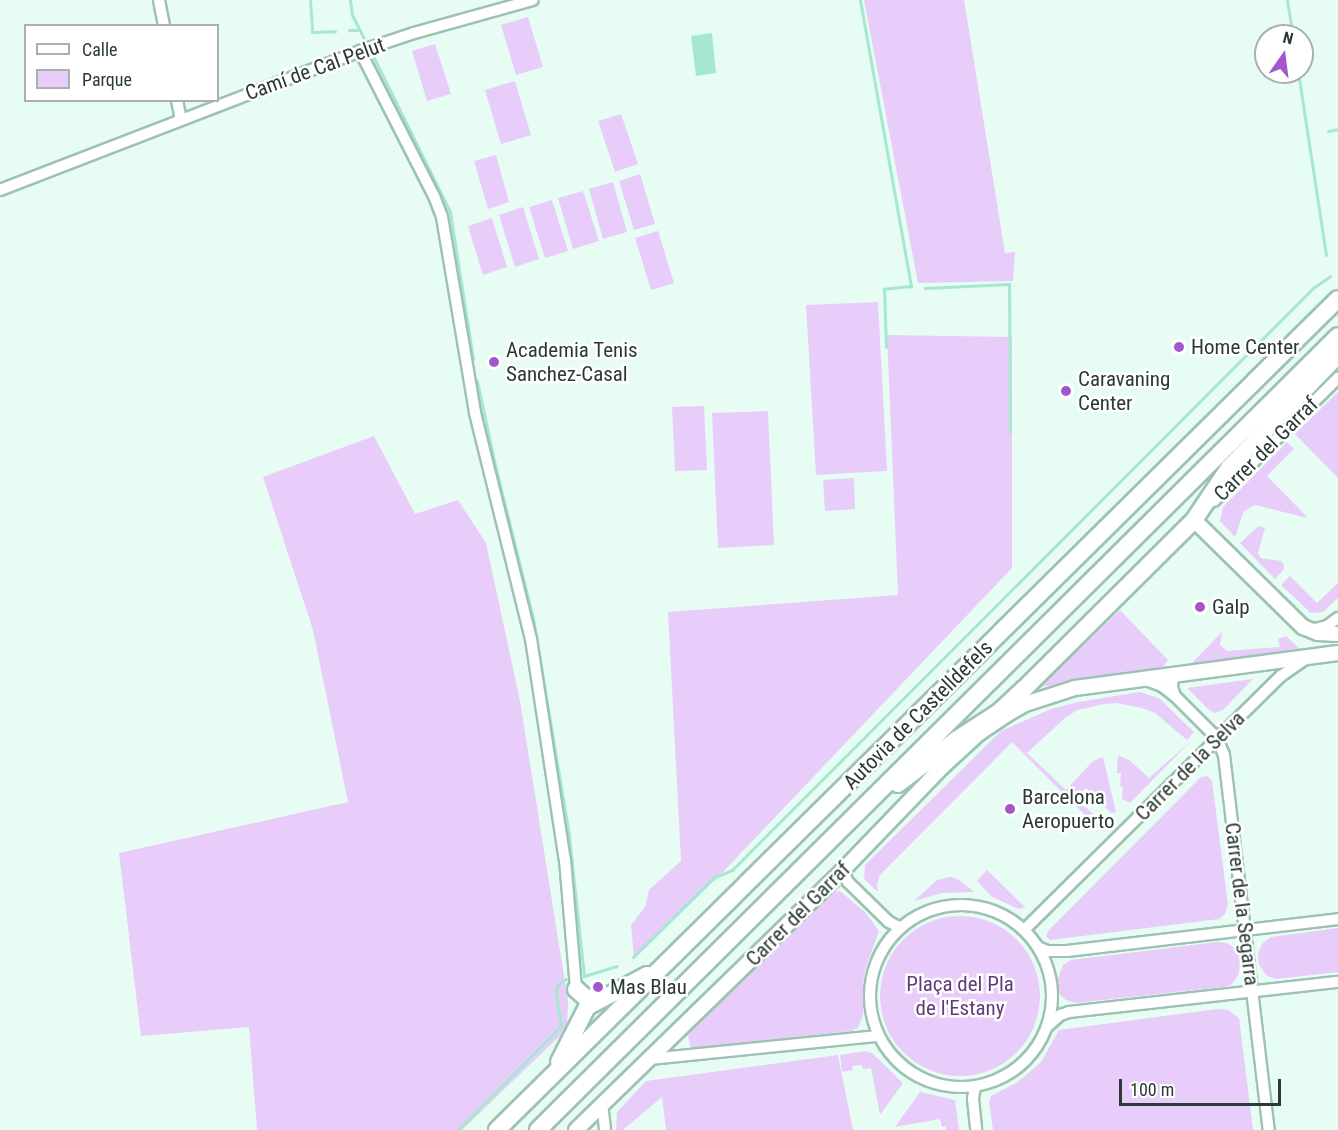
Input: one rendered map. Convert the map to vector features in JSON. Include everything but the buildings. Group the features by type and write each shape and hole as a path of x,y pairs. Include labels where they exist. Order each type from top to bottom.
{"highway":[{"name":"Autovia de Castelldefels","path":"497,1130 554,1071 673,958 1332,305 1338,290"},
{"name":"Autovia de Castelldefels","path":"538,1130 1338,336"},
{"path":"840,828 942,750 999,712 1194,520 1229,468 1338,355"},
{"path":"999,712 1025,704"},
{"path":"554,1071 576,1026 591,1004 673,958"},
{"path":"576,990 586,998 612,994"},
{"path":"576,990 579,1010 576,1026"}],"main road":[{"path":"1194,520 1266,593 1313,632 1338,634"},
{"name":"Carrer del Garraf","path":"576,1130 842,871 965,745 992,724 1025,704 1075,688 1173,673 1338,653"}],"street":[{"path":"159,0 164,24"},
{"name":"Camí de Cal Pelut","path":"0,190 360,51 414,33 533,0"},
{"path":"360,51 435,196 442,217 475,412 531,639 565,860 576,990"},
{"path":"177,102 181,120"},
{"name":"Carrer del Garraf","path":"1194,520 1338,378"},
{"path":"1313,632 1338,618"},
{"name":"Carrer de la Selva","path":"1024,930 1281,676 1308,657"},
{"path":"1173,673 1172,687 1175,696"},
{"name":"Carrer de la Segarra","path":"1140,678 1162,686 1175,696 1217,738 1224,755 1269,1130"},
{"path":"842,871 848,882 889,922 899,927"},
{"path":"1047,1027 1052,1001 1051,980 1038,947 1024,930 1006,917 969,905 943,906 923,912 899,927 878,956 869,985 869,1001 878,1036 897,1062 921,1079 947,1087 975,1086 1005,1076 1027,1060 1047,1027 1060,1015 1069,1012 1338,982"},
{"path":"1038,947 1047,951 1067,951 1338,919"},
{"path":"650,1059 878,1036"},
{"path":"975,1086 973,1099 976,1130"},
{"path":"602,1104 605,1130"}],"green space":[{"path":"864,0 964,0 1005,253 1015,252 1013,281 918,283"},
{"path":"528,17 543,67 516,75 501,25"},
{"path":"435,44 451,94 427,101 412,51"},
{"path":"515,81 531,135 501,144 485,90"},
{"path":"621,114 638,164 615,172 598,121"},
{"path":"496,155 509,202 488,209 474,161"},
{"path":"640,174 655,224 634,230 619,181"},
{"path":"613,182 627,232 603,239 589,189"},
{"path":"583,191 599,241 573,249 558,198"},
{"path":"552,200 568,251 545,258 529,207"},
{"path":"523,207 539,259 515,267 499,215"},
{"path":"492,218 507,267 483,275 468,226"},
{"path":"658,231 674,283 651,290 635,238"},
{"path":"878,302 887,471 816,475 806,305"},
{"path":"887,335 1012,337 1012,568 721,874 634,959 631,925 645,907 649,890 681,861 668,612 898,595"},
{"path":"1338,392 1338,478 1295,434"},
{"path":"704,406 707,470 675,471 672,407"},
{"path":"768,411 774,545 718,548 712,413"},
{"path":"374,436 415,514 458,500 486,543 520,701 568,1001 567,1029 462,1130 257,1130 249,1027 141,1036 119,853 348,802 313,630 263,477"},
{"path":"1287,442 1294,449 1267,476 1308,518 1255,505 1244,511 1235,537 1220,521 1223,507"},
{"path":"854,478 855,509 825,511 823,480"},
{"path":"1259,526 1265,528 1258,553 1261,558 1281,561 1284,565 1284,569 1275,579 1240,543"},
{"path":"1290,576 1317,603 1338,583 1338,598 1323,612 1311,613 1281,585"},
{"path":"1120,610 1168,660 1161,670 1040,687"},
{"path":"1222,632 1220,645 1227,651 1280,647 1278,639 1286,636 1303,652 1190,665"},
{"path":"1253,679 1223,710 1215,713 1187,688"},
{"path":"1140,692 1159,698 1194,732 1187,740 1155,713 1117,703 1104,704 1077,710 1027,753 1066,790 1093,761 1103,757 1116,812 1111,813 1086,788 1077,799 1106,826 1101,831 1012,742 880,875 877,884 878,892 864,879 865,865 1001,731 1051,709 1078,702"},
{"path":"1191,741 1130,803 1122,799 1121,773 1117,773 1118,755 1129,760 1149,778"},
{"path":"1207,776 1212,781 1228,905 1225,914 1219,919 1050,940 1046,936 1049,930 1201,777"},
{"path":"987,870 1025,907 1019,909 992,897 977,881"},
{"path":"950,877 958,879 974,892 942,893 914,901 937,880"},
{"path":"840,891 865,912 879,931 866,967 863,983 863,1015 858,1028 851,1031 691,1048 688,1036 693,1026 827,893"},
{"name":"Plaça del Pla de l'Estany","path":"960,916 976,917 991,922 1005,929 1017,939 1027,951 1034,965 1039,980 1039,1012 1034,1027 1027,1041 1017,1053 1005,1063 991,1070 976,1075 960,1076 944,1075 929,1070 915,1063 903,1053 893,1041 886,1027 881,1012 880,996 881,980 886,965 893,951 903,939 915,929 929,922 944,917"},
{"path":"1338,928 1338,972 1276,979 1267,976 1259,965 1258,954 1262,944 1271,937"},
{"path":"1217,942 1227,943 1236,949 1241,960 1238,976 1231,985 1075,1003 1059,994 1056,984 1063,965 1071,960"},
{"path":"1217,1009 1228,1010 1239,1018 1253,1130 993,1130 989,1102 991,1096 1018,1082 1041,1062 1059,1030"},
{"path":"865,1051 872,1053 903,1083 880,1115 871,1068 863,1069 862,1065 852,1066 853,1070 842,1072 840,1055"},
{"path":"838,1055 853,1130 666,1130 662,1097 623,1130 616,1130 617,1112 646,1081"},
{"path":"920,1092 955,1100 959,1130 946,1130 946,1126 942,1127 940,1119 895,1127"}],"shaded area":[{"path":"712,33 716,73 696,76 691,36"}],"waterway":[{"path":"310,0 312,32 335,31"},
{"path":"350,0 352,15 366,43"},
{"path":"860,0 911,286 884,289 886,347"},
{"path":"1287,0 1291,24"},
{"path":"349,30 358,30"},
{"path":"374,58 450,212 473,359"},
{"path":"1300,84 1326,255"},
{"path":"1328,131 1338,129"},
{"path":"633,957 713,878 732,870 1313,288 1330,276"},
{"path":"925,288 1009,284 1010,432"},
{"path":"477,381 533,618 569,836 584,976 617,966"},
{"path":"458,1130 561,1026 556,993 557,985 566,979"}],"place":[{"name":"Home Center","path":"1179,347"},
{"name":"Academia Tenis Sanchez-Casal","path":"494,362"},
{"name":"Caravaning Center","path":"1066,391"},
{"name":"Galp","path":"1200,607"},
{"name":"Barcelona Aeropuerto","path":"1010,809"},
{"name":"Mas Blau","path":"598,987"}]}
